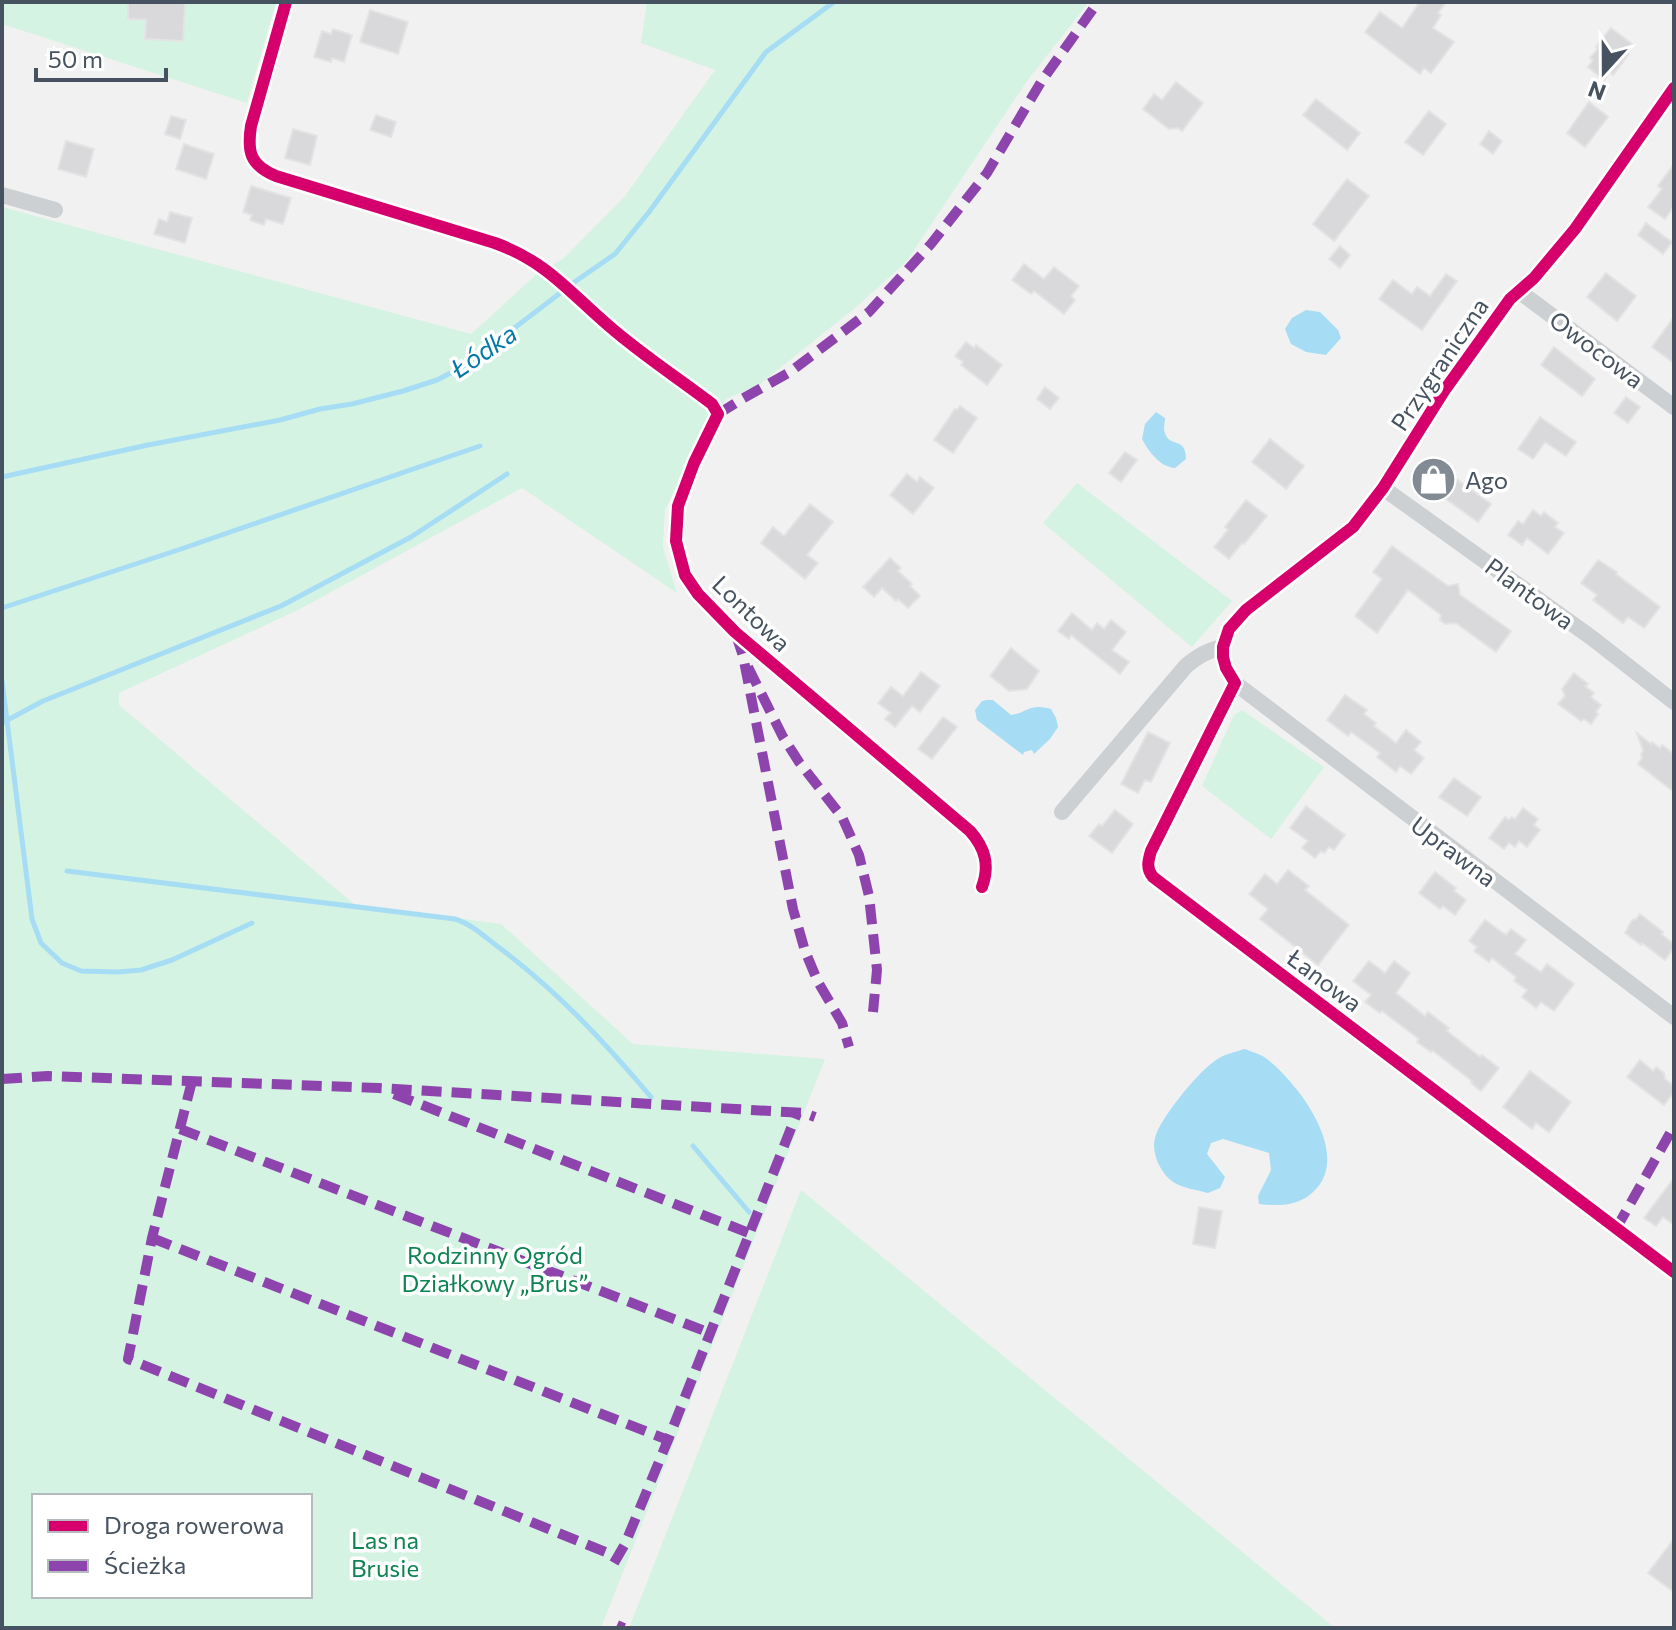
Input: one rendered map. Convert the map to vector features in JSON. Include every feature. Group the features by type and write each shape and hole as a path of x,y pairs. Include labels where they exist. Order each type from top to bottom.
{"street":[{"name":"Lontowa","path":"286,2 250,136 250,154 262,169 276,176 495,243 527,256 551,273 610,327 712,404 718,414 694,463 678,506 676,541 685,575 698,594 735,632 970,831 978,840 986,859 986,877 982,887"},
{"name":"Przygraniczna","path":"1223,647 1229,629 1246,610 1353,527 1383,488 1444,391 1510,299 1534,278 1575,229 1674,88"},
{"path":"2,195 55,210"},
{"name":"Owocowa","path":"1520,292 1674,407"},
{"name":"Plantowa","path":"1383,488 1592,638 1674,702"},
{"path":"1062,812 1197,656 1223,647 1226,668 1235,683"},
{"name":"Uprawna","path":"1235,683 1674,1017"},
{"name":"Łanowa","path":"1235,683 1151,851 1148,872 1674,1272"}],"green space":[{"path":"2,2 128,2 146,20 145,39 183,42 185,2 276,2 247,103 2,24"},
{"path":"647,2 1089,2 1027,81 906,262 855,308 759,385 726,399 699,439 665,510 663,547 677,593 522,488 298,610 119,693 119,705 354,904 501,924 633,1044 825,1059 601,1628 2,1628 2,207 471,334 537,274 563,259 625,196 715,70 641,43"},
{"path":"1077,483 1232,601 1192,647 1043,523"},
{"path":"1242,710 1324,767 1271,839 1202,786 1234,715"},
{"path":"801,1190 1335,1628 629,1628"}],"water":[{"path":"1306,310 1320,312 1338,330 1341,338 1326,355 1306,352 1291,344 1285,329 1292,318"},
{"path":"1156,412 1165,418 1167,437 1183,447 1185,452 1186,459 1175,468 1160,462 1142,439 1145,424"},
{"path":"993,700 1011,715 1033,707 1051,709 1058,727 1034,754 1032,750 1023,755 977,720 975,710 982,701"},
{"path":"1245,1049 1267,1059 1295,1087 1319,1125 1326,1145 1327,1164 1321,1182 1307,1197 1296,1202 1259,1204 1258,1196 1271,1170 1269,1153 1223,1139 1211,1143 1207,1154 1225,1177 1220,1188 1208,1193 1173,1182 1164,1173 1156,1156 1154,1144 1158,1129 1191,1084 1219,1058"}],"building":[{"path":"128,2 185,2 183,41 145,39 146,20 128,19"},
{"path":"1420,2 1446,2 1433,28 1454,42 1431,73 1424,68 1420,74 1365,32 1380,12 1402,28"},
{"path":"370,10 408,22 398,54 360,42"},
{"path":"1611,28 1632,44 1626,51 1629,54 1613,75 1610,72 1604,80 1588,67 1596,47"},
{"path":"333,29 352,35 344,62 314,57 322,31 331,34"},
{"path":"1176,82 1203,103 1182,131 1169,129 1143,109 1154,94 1162,100"},
{"path":"1316,99 1360,133 1347,150 1303,115"},
{"path":"1589,102 1608,117 1585,147 1567,133"},
{"path":"1429,111 1446,124 1423,155 1405,142"},
{"path":"376,115 396,122 391,137 370,130"},
{"path":"171,116 186,120 180,139 165,134"},
{"path":"293,129 317,136 310,165 285,158"},
{"path":"1489,131 1502,141 1493,154 1480,144"},
{"path":"66,141 94,149 86,177 58,169"},
{"path":"184,144 214,154 206,179 176,169"},
{"path":"1674,164 1674,206 1665,219 1648,207 1662,189 1658,186"},
{"path":"1347,179 1369,196 1334,241 1313,224"},
{"path":"251,186 291,198 283,224 266,219 264,225 250,220 252,215 243,212"},
{"path":"170,212 192,218 185,243 154,234 159,219 167,222"},
{"path":"1646,223 1672,242 1663,254 1638,235"},
{"path":"1340,246 1350,255 1340,268 1329,259"},
{"path":"1024,264 1044,279 1054,267 1079,286 1071,296 1075,300 1064,314 1034,291 1031,294 1012,280"},
{"path":"1606,273 1636,296 1617,321 1587,297"},
{"path":"1446,274 1457,281 1422,330 1379,299 1393,280 1412,294 1417,287 1430,296"},
{"path":"1674,317 1674,363 1652,347"},
{"path":"966,342 974,348 976,345 1002,365 987,385 961,365 963,362 955,356"},
{"path":"1554,347 1595,379 1582,396 1541,365"},
{"path":"1045,387 1059,398 1050,409 1037,399"},
{"path":"1626,397 1640,407 1628,423 1614,413"},
{"path":"960,406 977,418 953,453 934,440"},
{"path":"1540,417 1576,442 1566,456 1545,442 1533,459 1518,449"},
{"path":"1270,439 1304,466 1286,489 1252,462"},
{"path":"1125,452 1137,460 1121,482 1109,473"},
{"path":"1433,462 1491,504 1478,522 1418,483"},
{"path":"907,474 917,482 920,477 934,488 913,514 890,495"},
{"path":"1246,500 1267,516 1229,559 1214,547"},
{"path":"810,504 833,522 807,555 818,563 805,579 761,543 773,527 784,536"},
{"path":"1533,510 1541,516 1544,512 1558,523 1555,527 1564,533 1548,554 1527,538 1522,545 1508,535 1518,521 1523,524"},
{"path":"1392,546 1448,586 1458,584 1460,595 1511,631 1496,652 1456,623 1445,624 1440,620 1441,615 1408,590 1377,633 1355,616 1382,579 1373,572"},
{"path":"890,558 901,568 898,571 920,596 908,608 882,588 874,597 863,587"},
{"path":"1598,560 1660,607 1644,628 1628,617 1623,623 1593,600 1597,595 1581,583"},
{"path":"1072,613 1092,630 1097,623 1104,629 1111,620 1126,632 1112,650 1129,662 1120,674 1071,635 1069,639 1058,631"},
{"path":"1011,648 1039,671 1027,689 1009,691 990,676"},
{"path":"921,672 940,686 920,712 912,706 895,727 885,719 891,713 878,703 891,687 903,696"},
{"path":"1574,673 1588,684 1585,686 1594,693 1591,697 1601,705 1591,724 1584,719 1581,721 1558,704 1565,696 1562,689"},
{"path":"1345,695 1367,710 1364,714 1376,723 1374,726 1396,743 1406,730 1421,742 1414,750 1424,758 1411,774 1400,766 1396,772 1377,757 1380,753 1351,732 1348,736 1327,720"},
{"path":"943,717 957,727 932,759 918,749"},
{"path":"1148,732 1170,743 1151,782 1145,780 1138,793 1121,784"},
{"path":"1637,733 1651,744 1660,748 1662,745 1674,754 1674,792 1638,764 1643,751"},
{"path":"1454,778 1481,797 1467,816 1439,797"},
{"path":"1306,806 1345,835 1334,850 1329,847 1315,858 1302,848 1308,841 1290,828"},
{"path":"1523,808 1538,819 1534,825 1540,830 1527,847 1519,841 1515,847 1509,843 1504,849 1489,838 1505,817 1515,819"},
{"path":"1115,810 1133,824 1112,853 1089,836"},
{"path":"1288,870 1309,886 1305,890 1349,925 1318,965 1260,919 1268,909 1249,894 1265,874 1277,884"},
{"path":"1435,872 1466,900 1455,915 1443,906 1440,909 1419,893"},
{"path":"1640,914 1674,944 1665,960 1625,933 1632,920"},
{"path":"1485,920 1506,935 1511,929 1526,940 1515,954 1541,972 1547,964 1574,984 1554,1011 1541,1002 1536,1008 1522,997 1527,990 1514,981 1516,977 1492,958 1489,962 1474,951 1477,947 1469,941"},
{"path":"1369,961 1385,973 1394,961 1410,973 1396,993 1425,1016 1428,1012 1449,1028 1447,1031 1499,1068 1481,1091 1432,1050 1417,1042 1419,1039 1365,1002 1371,995 1353,981"},
{"path":"1640,1060 1653,1071 1656,1067 1664,1073 1665,1079 1674,1086 1674,1092 1664,1105 1627,1077"},
{"path":"1530,1071 1571,1102 1549,1132 1536,1123 1532,1129 1503,1107"},
{"path":"1674,1178 1674,1225 1663,1217 1656,1226 1644,1218"},
{"path":"1199,1207 1222,1211 1215,1248 1193,1244"},
{"path":"1674,1539 1674,1592 1648,1573"}],"waterway":[{"name":"Łódka","path":"2,477 352,404 437,380 466,365 615,254 766,52 834,2"},
{"path":"2,608 480,446"},
{"path":"2,723 43,701 281,606 411,537 507,474"},
{"path":"2,681 32,919 41,943 62,963 81,971 141,970 172,960 252,923"},
{"path":"67,871 461,921 559,998 651,1097"},
{"path":"693,1146 749,1212"}],"marked path":[{"path":"718,414 790,372 869,312 931,244 987,173 1041,82 1098,2"},
{"path":"736,635 743,656 793,909 805,951 818,982 842,1023 849,1047"},
{"path":"748,667 783,737 842,817 859,855 869,896 877,970 873,1012"},
{"path":"2,1079 48,1076 379,1088 804,1113 815,1117"},
{"path":"192,1081 152,1238 128,1359 618,1557"},
{"path":"394,1094 749,1233"},
{"path":"614,1563 625,1544 668,1440 797,1113"},
{"path":"1616,1229 1674,1126"},
{"path":"180,1129 710,1333"},
{"path":"152,1238 668,1440"},
{"path":"617,1625 624,1628"}],"cycle path":[{"path":"286,2 251,126 252,157 267,172 276,176 495,243 529,259 569,289 621,336 712,404 718,414 694,463 678,506 676,541 685,575 698,594 735,632 970,831 985,857 982,887"},
{"path":"1674,88 1575,229 1534,278 1510,299 1444,391 1383,488 1353,527 1246,610 1229,629 1223,657 1235,683 1151,851 1148,865 1153,877 1674,1272"}],"place":[{"name":"Ago","path":"1434,479"}],"park label":[{"name":"Rodzinny Ogród Działkowy „Brus”","path":"495,1268"},
{"name":"Las na Brusie","path":"385,1553"}]}
